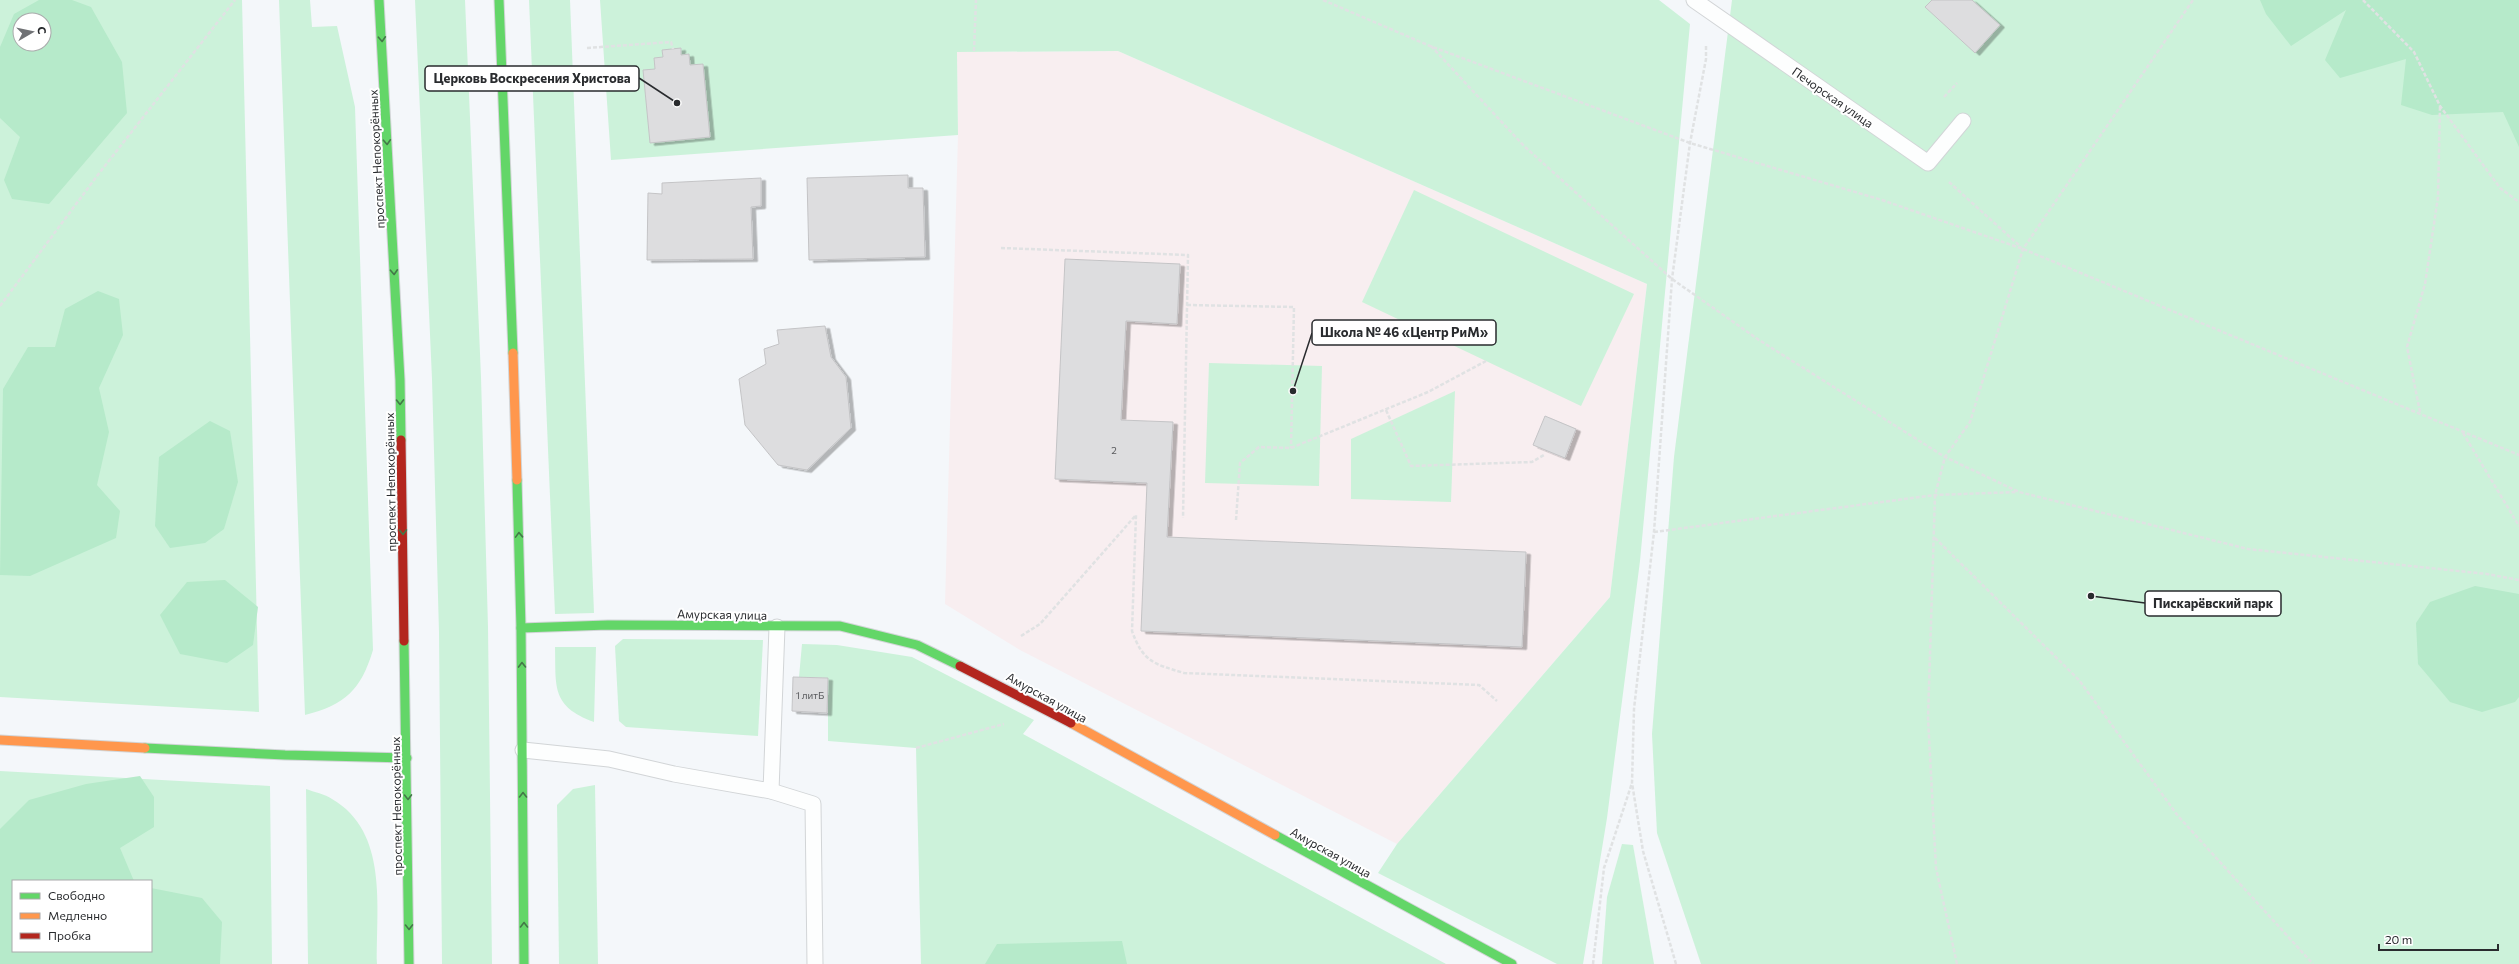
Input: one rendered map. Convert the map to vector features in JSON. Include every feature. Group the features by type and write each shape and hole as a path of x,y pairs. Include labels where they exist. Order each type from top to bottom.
{"main road":[{"name":"проспект Непокорённых","path":"379,0 400,380 409,964"},
{"path":"498,0 514,376 521,628 524,964"},
{"name":"Амурская улица","path":"521,628 608,625 777,627 840,626 917,645 1008,689 1512,964"},
{"path":"0,740 285,755 407,758"}],"lane":[{"name":"Печорская улица","path":"1694,0 1928,163"},
{"path":"1928,163 1963,121"},
{"path":"771,791 777,627"},
{"path":"523,750 609,759 674,774 771,791 814,804 815,964"}],"path":[{"path":"0,306 93,182 235,0"},
{"path":"974,52 976,0"},
{"path":"1323,0 1430,46 1690,143 1882,200 2023,249 2420,412 2462,433 2519,455"},
{"path":"1957,964 1936,868 1929,734 1935,495 1945,457 1970,422 2023,249 2193,0"},
{"path":"2363,0 2414,52 2440,106 2500,188 2519,202"},
{"path":"1676,964 1643,851 1632,783 1634,709 1654,532 1672,280 1690,143 1706,59 1707,10"},
{"path":"587,48 671,42 673,49"},
{"path":"1430,46 1524,146 1672,280 1759,340 1945,457 2019,492 2248,548 2487,574 2519,580"},
{"path":"2420,412 2407,347 2425,284 2438,197 2440,106"},
{"path":"1928,163 2023,249"},
{"path":"1001,248 1188,255 1183,518"},
{"path":"1187,305 1294,307 1291,448"},
{"path":"1236,520 1240,463 1259,446 1291,448 1428,392 1486,361"},
{"path":"1386,410 1411,466 1532,462 1544,455"},
{"path":"2462,433 2519,526"},
{"path":"1654,532 1935,495 2019,492"},
{"path":"1022,636 1040,624 1136,516 1132,631 1138,648 1152,664 1184,673 1479,685 1497,702"},
{"path":"1934,538 2079,680 2178,816 2313,964"},
{"path":"916,748 1016,721 1034,704"},
{"path":"1593,964 1604,868 1632,783"}],"shaded area":[{"path":"1118,51 1647,284 1610,597 1397,844 1020,650 945,604 958,135 957,52"}],"green space":[{"path":"0,0 242,0 259,712 0,697"},
{"path":"39,0 72,0 91,7 122,62 127,113 49,204 12,199 4,180 20,137 0,118 0,47 12,19 12,52 52,52 52,12 18,12"},
{"path":"279,0 310,0 312,27 337,26 355,107 373,650 363,676 350,694 331,706 305,715"},
{"path":"415,0 465,0 481,377 488,627 492,964 442,964 439,632 432,379"},
{"path":"529,0 570,0 594,613 555,614"},
{"path":"600,0 1659,0 1690,24 1640,561 1607,818 1583,964 1557,964 1378,873 1397,844 1610,597 1647,284 1118,51 957,52 958,135 611,160"},
{"path":"1732,0 2519,0 2519,964 1701,964 1657,833 1652,734 1674,457"},
{"path":"2260,0 2519,0 2519,147 2503,112 2432,115 2401,105 2406,59 2340,78 2325,60 2346,10 2291,46 2266,14"},
{"path":"1414,190 1634,294 1581,406 1362,302"},
{"path":"98,291 119,299 123,335 99,388 109,432 97,485 120,511 116,538 30,576 0,575 3,389 28,347 55,347 65,309"},
{"path":"1209,363 1322,366 1319,486 1205,483"},
{"path":"1455,391 1451,502 1351,499 1351,439"},
{"path":"210,421 230,431 238,482 224,529 205,543 170,548 155,526 159,457"},
{"path":"225,580 258,607 253,645 227,663 180,654 160,615 187,582"},
{"path":"2475,586 2519,594 2519,697 2515,702 2482,712 2450,702 2418,664 2416,623 2430,602"},
{"path":"623,639 763,640 758,736 626,727 619,721 615,646"},
{"path":"802,644 837,645 912,657 1034,720 1023,734 1446,964 921,964 916,748 828,741 828,678 799,677"},
{"path":"555,647 596,647 594,722 580,716 563,702 556,684"},
{"path":"0,771 270,786 272,964 0,964"},
{"path":"140,776 154,797 154,827 120,848 134,880 12,880 12,952 152,952 152,888 202,898 222,922 220,964 0,964 0,829 29,800 86,784"},
{"path":"595,785 598,964 559,964 557,805 573,789"},
{"path":"306,789 323,794 332,799 350,813 363,831 371,851 376,873 378,919 377,964 308,964"},
{"path":"1622,844 1633,845 1654,964 1602,964 1607,897"},
{"path":"1122,941 1127,964 985,964 997,944"}],"building":[{"path":"1932,0 1972,0 2000,25 1975,53 1925,7"},
{"path":"681,48 681,55 689,54 690,65 703,64 710,137 650,143 643,70 655,69 654,58 663,57 662,50"},
{"path":"908,175 908,188 923,188 925,257 809,260 807,178"},
{"path":"761,178 761,206 751,207 753,259 647,260 648,193 662,194 662,183"},
{"path":"1065,259 1180,264 1177,324 1126,321 1121,420 1173,422 1167,537 1526,552 1522,647 1141,631 1147,483 1055,479"},
{"path":"825,326 831,357 846,377 851,428 807,470 778,465 745,425 739,379 766,364 764,349 779,344 777,330"},
{"path":"1545,416 1576,429 1565,458 1533,445"},
{"path":"793,677 828,678 827,713 792,711"}],"traffic: fast":[{"path":"379,0 400,380 401,440"},
{"path":"499,0 513,353"},
{"path":"517,480 521,628 524,964"},
{"path":"521,628 608,625 840,626 917,645 960,666"},
{"path":"404,641 409,964"},
{"path":"145,748 285,755 407,758"},
{"path":"1275,835 1512,964"}],"traffic: slow":[{"path":"513,353 517,480"},
{"path":"1071,723 1275,835"},
{"path":"0,740 145,748"}],"traffic: jam":[{"path":"401,440 404,641"},
{"path":"960,666 1071,723"}],"place":[{"name":"Церковь Воскресения Христова","path":"677,103"},
{"name":"Школа № 46 «Центр РиМ»","path":"1293,391"},
{"name":"Пискарёвский парк","path":"2091,596"}]}
